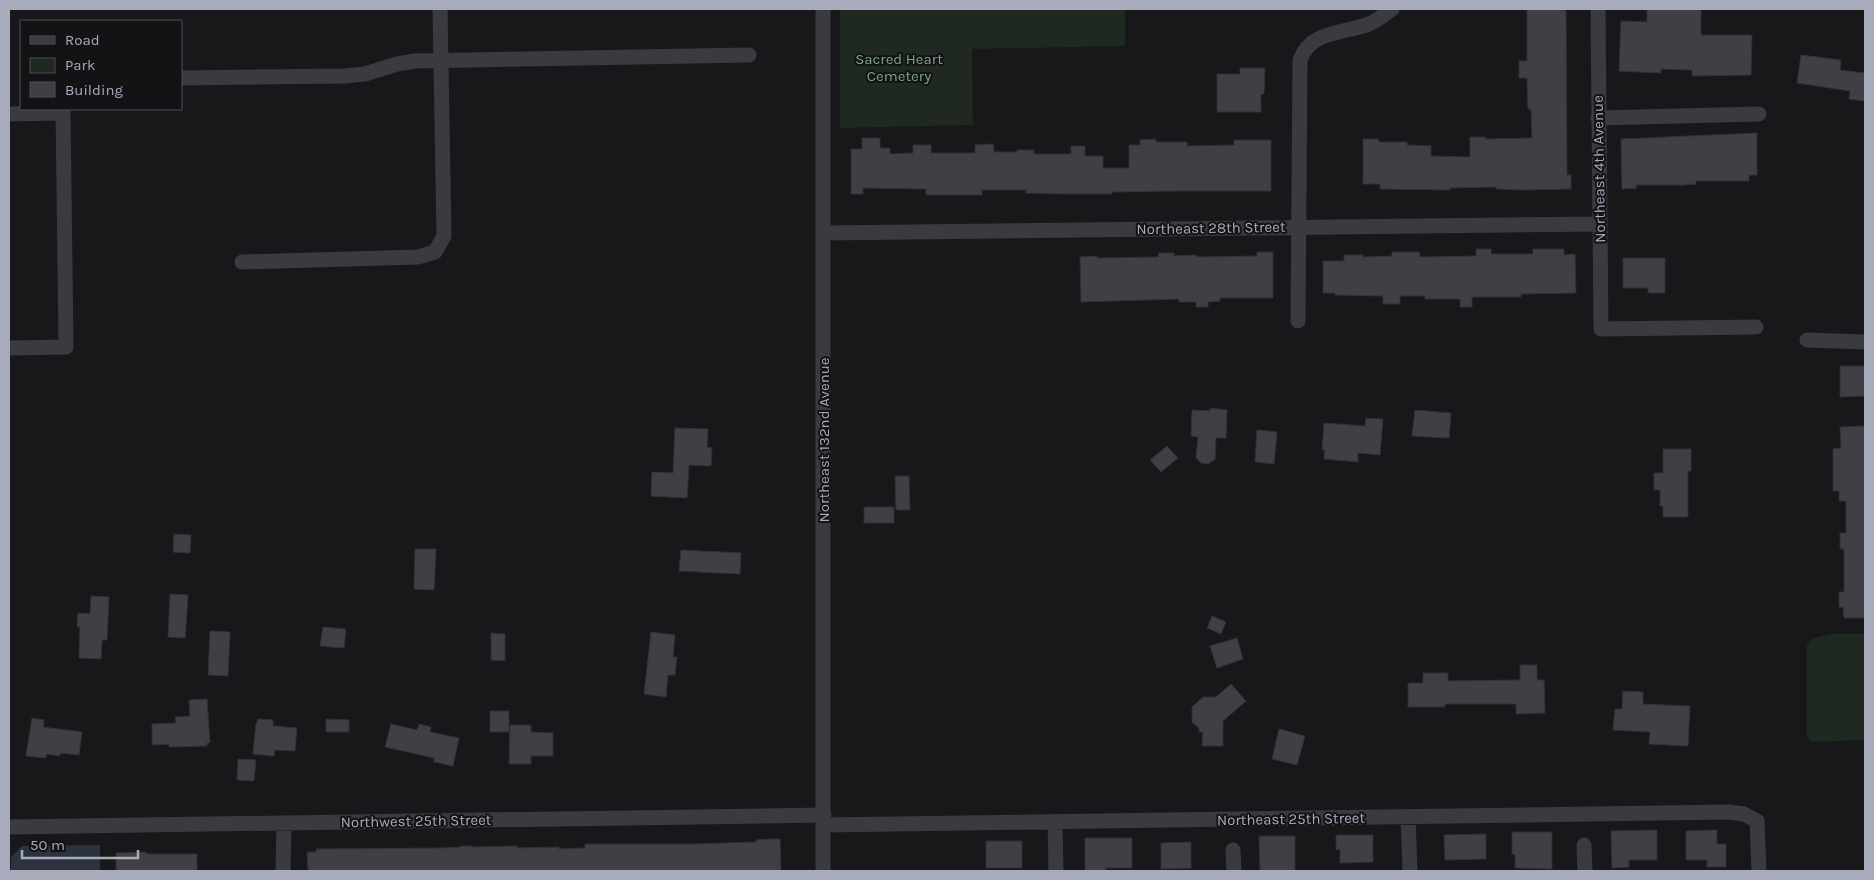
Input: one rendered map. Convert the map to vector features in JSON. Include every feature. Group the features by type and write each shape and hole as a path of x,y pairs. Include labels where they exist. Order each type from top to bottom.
{"street":[{"path":"242,262 418,257 435,252 444,236 440,9"},
{"name":"Northeast 132nd Avenue","path":"823,9 823,871"},
{"path":"1298,321 1299,67 1302,53 1319,38 1371,24 1392,9"},
{"name":"Northeast 4th Avenue","path":"1598,9 1601,329 1756,327"},
{"path":"182,78 345,76 365,74 397,64 441,61 749,55"},
{"path":"9,114 62,111 66,346 9,348"},
{"path":"1598,118 1760,114"},
{"name":"Northeast 28th Street","path":"824,233 1599,224"},
{"path":"1807,340 1865,342"},
{"name":"Northeast 25th Street","path":"824,820 1055,822 1728,812 1744,814 1757,821 1759,871"},
{"path":"1408,817 1410,871"},
{"name":"Northwest 25th Street","path":"9,826 284,822 824,820"},
{"path":"283,871 284,822"},
{"path":"1055,822 1056,871"},
{"path":"1584,845 1585,871"},
{"path":"1233,850 1234,871"}],"green space":[{"name":"Sacred Heart Cemetery","path":"840,9 1125,9 1125,46 972,49 973,125 840,128"},
{"path":"1831,634 1865,634 1865,740 1812,742 1807,738 1807,645 1814,638"}],"water":[{"path":"100,845 100,871 11,871 11,857 22,846"}],"building":[{"path":"1527,9 1566,9 1567,175 1571,175 1571,189 1524,190 1496,189 1496,187 1450,188 1450,190 1380,189 1380,184 1363,184 1363,139 1378,139 1379,142 1407,142 1407,145 1431,146 1431,156 1470,157 1470,137 1486,137 1486,139 1532,138 1531,109 1528,109 1527,78 1519,78 1519,61 1527,61"},
{"path":"1647,9 1701,9 1701,35 1752,35 1751,75 1692,76 1692,70 1661,69 1661,73 1619,71 1621,21 1647,22"},
{"path":"1801,55 1841,60 1840,70 1865,73 1865,101 1849,99 1850,91 1797,83"},
{"path":"1240,68 1265,68 1264,94 1261,94 1261,112 1217,112 1217,74 1240,74"},
{"path":"1757,133 1757,175 1749,175 1749,181 1696,181 1696,184 1636,185 1637,188 1622,189 1621,139"},
{"path":"862,138 880,138 880,148 890,148 890,154 913,153 913,145 931,145 931,153 975,153 975,145 993,144 994,152 1034,150 1034,154 1071,154 1071,146 1085,146 1085,156 1103,156 1103,168 1129,168 1129,145 1140,145 1140,140 1156,139 1156,142 1187,142 1187,146 1234,145 1234,140 1271,140 1271,191 1063,194 1026,193 1026,190 982,190 982,195 926,195 926,189 863,188 863,194 851,194 851,149 862,149"},
{"path":"1476,249 1491,249 1491,254 1533,254 1533,249 1564,249 1564,255 1575,254 1576,293 1521,294 1521,297 1472,297 1472,307 1460,307 1460,299 1425,299 1425,296 1400,296 1400,304 1383,304 1383,296 1323,293 1323,261 1344,261 1344,255 1363,255 1363,257 1392,256 1392,252 1419,252 1420,257 1476,256"},
{"path":"1257,252 1273,252 1273,298 1220,298 1220,301 1208,302 1208,307 1196,307 1196,302 1179,302 1179,299 1081,302 1080,257 1159,257 1158,253 1174,253 1174,256 1196,255 1197,257 1257,256"},
{"path":"1623,258 1665,258 1665,293 1648,293 1648,288 1623,288"},
{"path":"1840,366 1865,366 1865,396 1840,397"},
{"path":"1210,408 1227,410 1226,438 1216,438 1215,459 1208,464 1201,463 1196,458 1198,437 1191,436 1192,410 1210,411"},
{"path":"1415,410 1451,413 1449,438 1412,436"},
{"path":"1366,418 1383,419 1380,455 1358,453 1358,462 1324,459 1325,450 1322,450 1324,423 1365,426"},
{"path":"1865,426 1865,618 1844,618 1843,607 1839,607 1839,592 1844,592 1844,549 1840,549 1840,533 1846,533 1846,501 1839,501 1839,491 1833,491 1833,449 1841,448 1840,427"},
{"path":"675,428 708,429 707,447 712,448 711,466 689,465 687,498 651,496 652,472 673,473"},
{"path":"1257,430 1277,432 1274,464 1255,462"},
{"path":"1167,446 1178,458 1161,472 1150,460"},
{"path":"1663,449 1691,449 1691,471 1688,471 1688,517 1663,517 1663,506 1660,506 1660,490 1654,490 1654,473 1663,473"},
{"path":"895,476 909,476 910,510 896,510"},
{"path":"864,507 894,507 894,523 864,523"},
{"path":"174,534 191,535 190,553 173,552"},
{"path":"415,549 436,549 434,590 414,589"},
{"path":"681,550 741,553 740,574 679,571"},
{"path":"170,594 188,595 185,638 168,637"},
{"path":"91,596 109,597 107,640 102,640 101,659 79,658 80,627 77,627 78,613 90,614"},
{"path":"1212,616 1226,622 1221,634 1207,628"},
{"path":"323,627 346,629 344,648 320,646"},
{"path":"210,631 230,632 228,676 208,675"},
{"path":"651,632 675,635 673,657 677,657 675,675 668,675 666,697 644,694"},
{"path":"491,633 505,634 505,661 491,660"},
{"path":"1237,638 1243,659 1217,668 1210,646"},
{"path":"1520,665 1537,665 1537,680 1544,680 1545,713 1516,714 1516,704 1445,704 1445,707 1408,707 1408,683 1423,683 1423,673 1448,673 1448,681 1520,680"},
{"path":"1231,684 1246,701 1223,721 1223,746 1202,746 1203,732 1199,732 1199,728 1192,722 1192,707 1203,697 1216,697"},
{"path":"1623,691 1643,692 1643,704 1690,706 1688,746 1649,744 1650,732 1613,730 1615,709 1622,709"},
{"path":"207,699 210,743 207,743 207,746 169,747 169,744 152,745 152,724 176,723 175,717 190,716 189,700"},
{"path":"490,711 509,711 509,732 490,732"},
{"path":"32,718 44,720 43,727 82,732 79,755 60,753 60,756 46,754 46,758 26,756"},
{"path":"258,719 273,720 273,726 297,728 295,751 275,750 274,756 253,754"},
{"path":"326,719 349,720 349,732 326,732"},
{"path":"391,724 417,730 419,724 431,727 430,732 459,738 453,766 434,762 434,758 385,747"},
{"path":"510,725 531,725 531,732 553,733 553,756 531,756 531,764 509,764"},
{"path":"1279,729 1305,736 1297,765 1272,759"},
{"path":"238,759 256,760 254,781 237,780"},
{"path":"1657,830 1657,860 1629,860 1629,867 1612,868 1611,831"},
{"path":"1717,830 1717,844 1726,844 1726,867 1707,867 1707,860 1686,860 1686,831"},
{"path":"1512,832 1552,832 1552,869 1515,868 1515,854 1512,854"},
{"path":"1486,834 1486,859 1445,860 1444,835"},
{"path":"1336,835 1373,835 1373,862 1340,863 1340,849 1336,850"},
{"path":"1259,836 1295,836 1295,871 1260,871"},
{"path":"1085,838 1132,838 1132,868 1106,868 1106,871 1085,871"},
{"path":"780,839 781,871 308,871 307,852 316,852 316,849 442,848 461,846 559,847 559,849 585,848 585,844 693,844 756,842 756,840"},
{"path":"986,841 1022,841 1022,868 986,868"},
{"path":"1191,842 1191,868 1161,869 1161,843"},
{"path":"146,852 146,854 197,854 197,871 116,871 116,853"}]}
